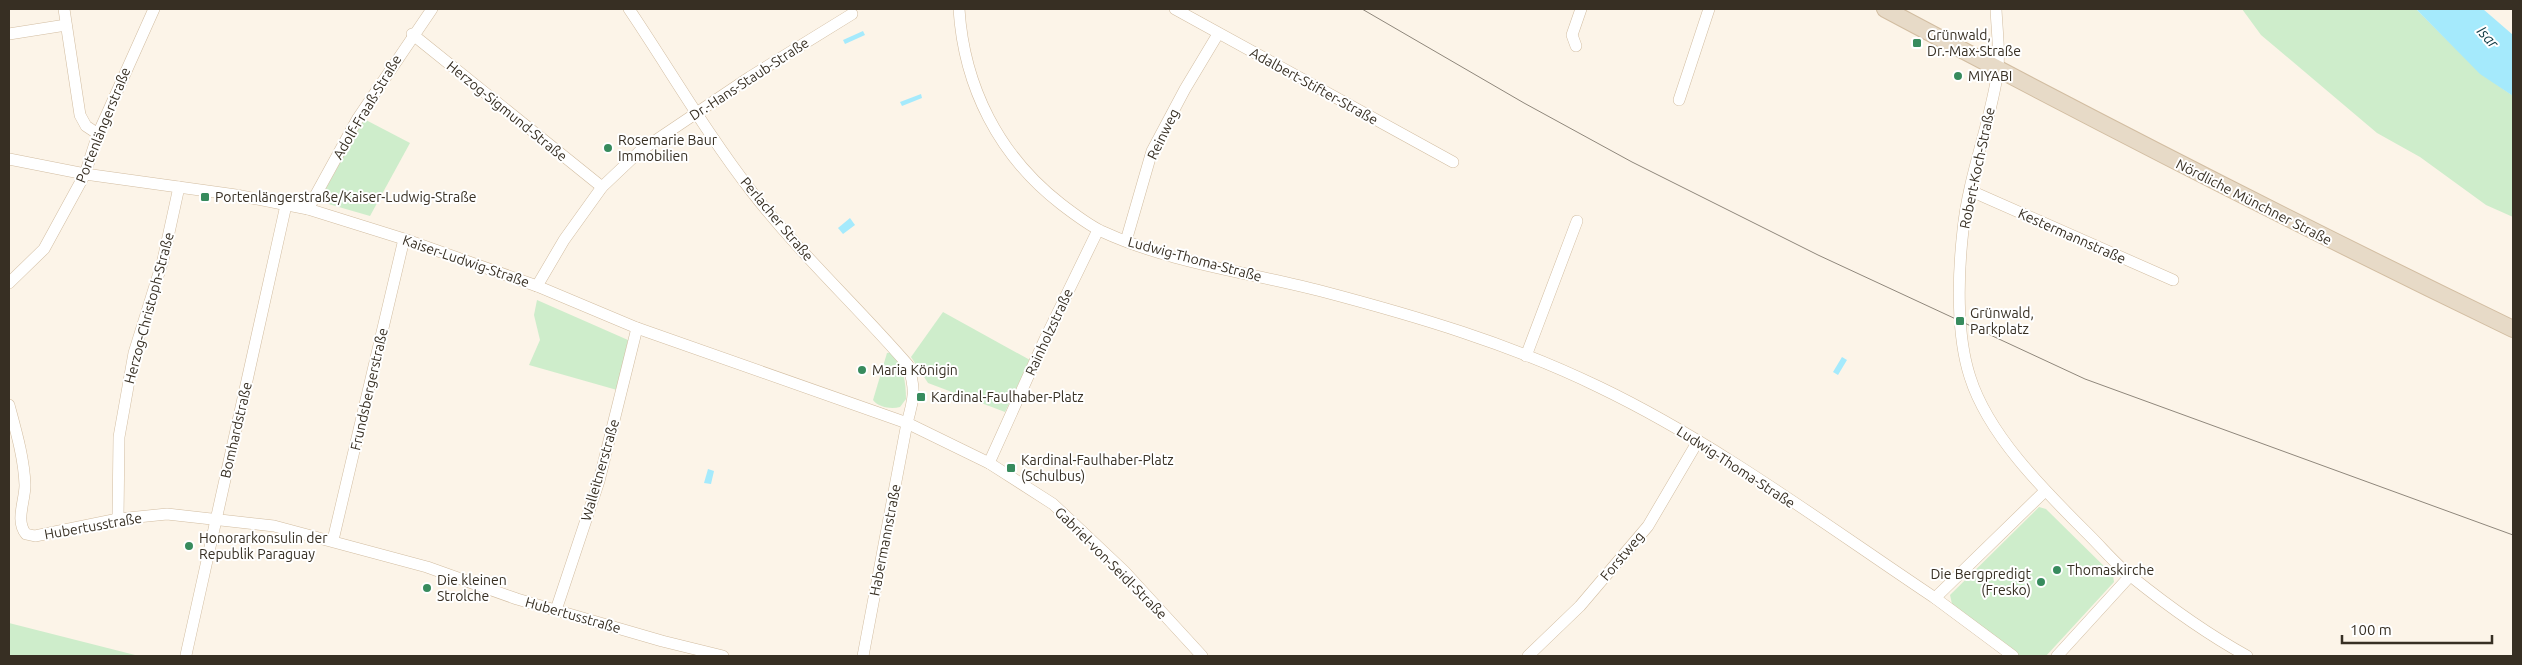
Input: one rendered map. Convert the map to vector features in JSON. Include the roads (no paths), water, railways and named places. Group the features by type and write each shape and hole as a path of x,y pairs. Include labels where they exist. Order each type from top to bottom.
{"main road":[{"name":"Nördliche Münchner Straße","path":"1885,9 1997,69 2339,245 2513,329"}],"street":[{"path":"64,9 80,115 86,126 98,134"},
{"name":"Portenlängerstraße","path":"9,283 44,249 85,174 98,134 154,9"},
{"name":"Adolf-Fraaß-Straße","path":"308,209 358,118 412,34 432,9"},
{"name":"Perlacher Straße","path":"629,9 697,113 752,192 792,242 908,365 915,386 915,396 906,423"},
{"name":"Ludwig-Thoma-Straße","path":"959,9 963,48 972,82 985,115 994,130 1025,172 1050,196 1098,230 1152,250 1418,317 1526,356 1600,387 1698,442 1935,598 2013,656"},
{"name":"Adalbert-Stifter-Straße","path":"1176,9 1218,34 1453,162"},
{"path":"1576,46 1572,35 1581,9"},
{"path":"1679,100 1709,9"},
{"name":"Robert-Koch-Straße","path":"1996,9 1997,80 1963,229 1961,323 1967,367 1985,410 2016,456 2045,491 2130,576 2193,622 2247,656"},
{"name":"Dr.-Hans-Staub-Straße","path":"537,286 564,240 602,187 640,151 750,77 852,14"},
{"path":"9,34 66,25"},
{"name":"Herzog-Sigmund-Straße","path":"412,34 602,187"},
{"name":"Reinweg","path":"1126,241 1152,151 1185,89 1218,34"},
{"name":"Kaiser-Ludwig-Straße","path":"9,159 85,174 179,187 308,209 404,239 537,286 637,328 906,423"},
{"name":"Herzog-Christoph-Straße","path":"118,519 119,437 134,353 163,260 179,187"},
{"name":"Kestermannstraße","path":"1971,191 2173,280"},
{"name":"Bomhardstraße","path":"186,655 286,205"},
{"path":"1526,356 1577,221"},
{"name":"Rainholzstraße","path":"989,463 1098,230"},
{"name":"Frundsbergerstraße","path":"333,540 404,239"},
{"name":"Walleitnerstraße","path":"556,610 599,481 637,328"},
{"name":"Hubertusstraße","path":"9,406 21,454 25,486 21,522 22,529 26,534 43,534 118,519 167,514 274,526 333,540 427,567 556,610 724,656"},
{"name":"Gabriel-von-Seidl-Straße","path":"906,423 989,463 1053,504 1124,571 1202,656"},
{"name":"Habermannstraße","path":"863,656 906,423"},
{"name":"Forstweg","path":"1528,656 1580,606 1648,526 1698,442"},
{"path":"1935,598 2045,491"},
{"path":"2058,656 2130,576"}],"water":[{"name":"Isar","path":"2416,9 2483,9 2513,35 2513,96 2480,74"},
{"path":"863,31 865,35 845,44 843,40"},
{"path":"921,94 922,98 902,106 900,102"},
{"path":"850,218 855,225 843,234 838,228"},
{"path":"1842,357 1847,360 1838,375 1833,372"},
{"path":"708,469 714,471 711,484 704,483"}],"tram line":[{"path":"1362,9 1524,103 1632,162 1818,255 2085,379 2513,535"}],"place":[{"name":"Grünwald, Dr.-Max-Straße","path":"1917,43"},
{"name":"MIYABI","path":"1958,76"},
{"name":"Rosemarie Baur Immobilien","path":"608,148"},
{"name":"Portenlängerstraße/Kaiser-Ludwig-Straße","path":"205,197"},
{"name":"Grünwald, Parkplatz","path":"1960,321"},
{"name":"Maria Königin","path":"862,370"},
{"name":"Kardinal-Faulhaber-Platz","path":"921,397"},
{"name":"Kardinal-Faulhaber-Platz (Schulbus)","path":"1011,468"},
{"name":"Honorarkonsulin der Republik Paraguay","path":"189,546"},
{"name":"Thomaskirche","path":"2057,570"},
{"name":"Die Bergpredigt (Fresko)","path":"2041,582"},
{"name":"Die kleinen Strolche","path":"427,588"}]}
